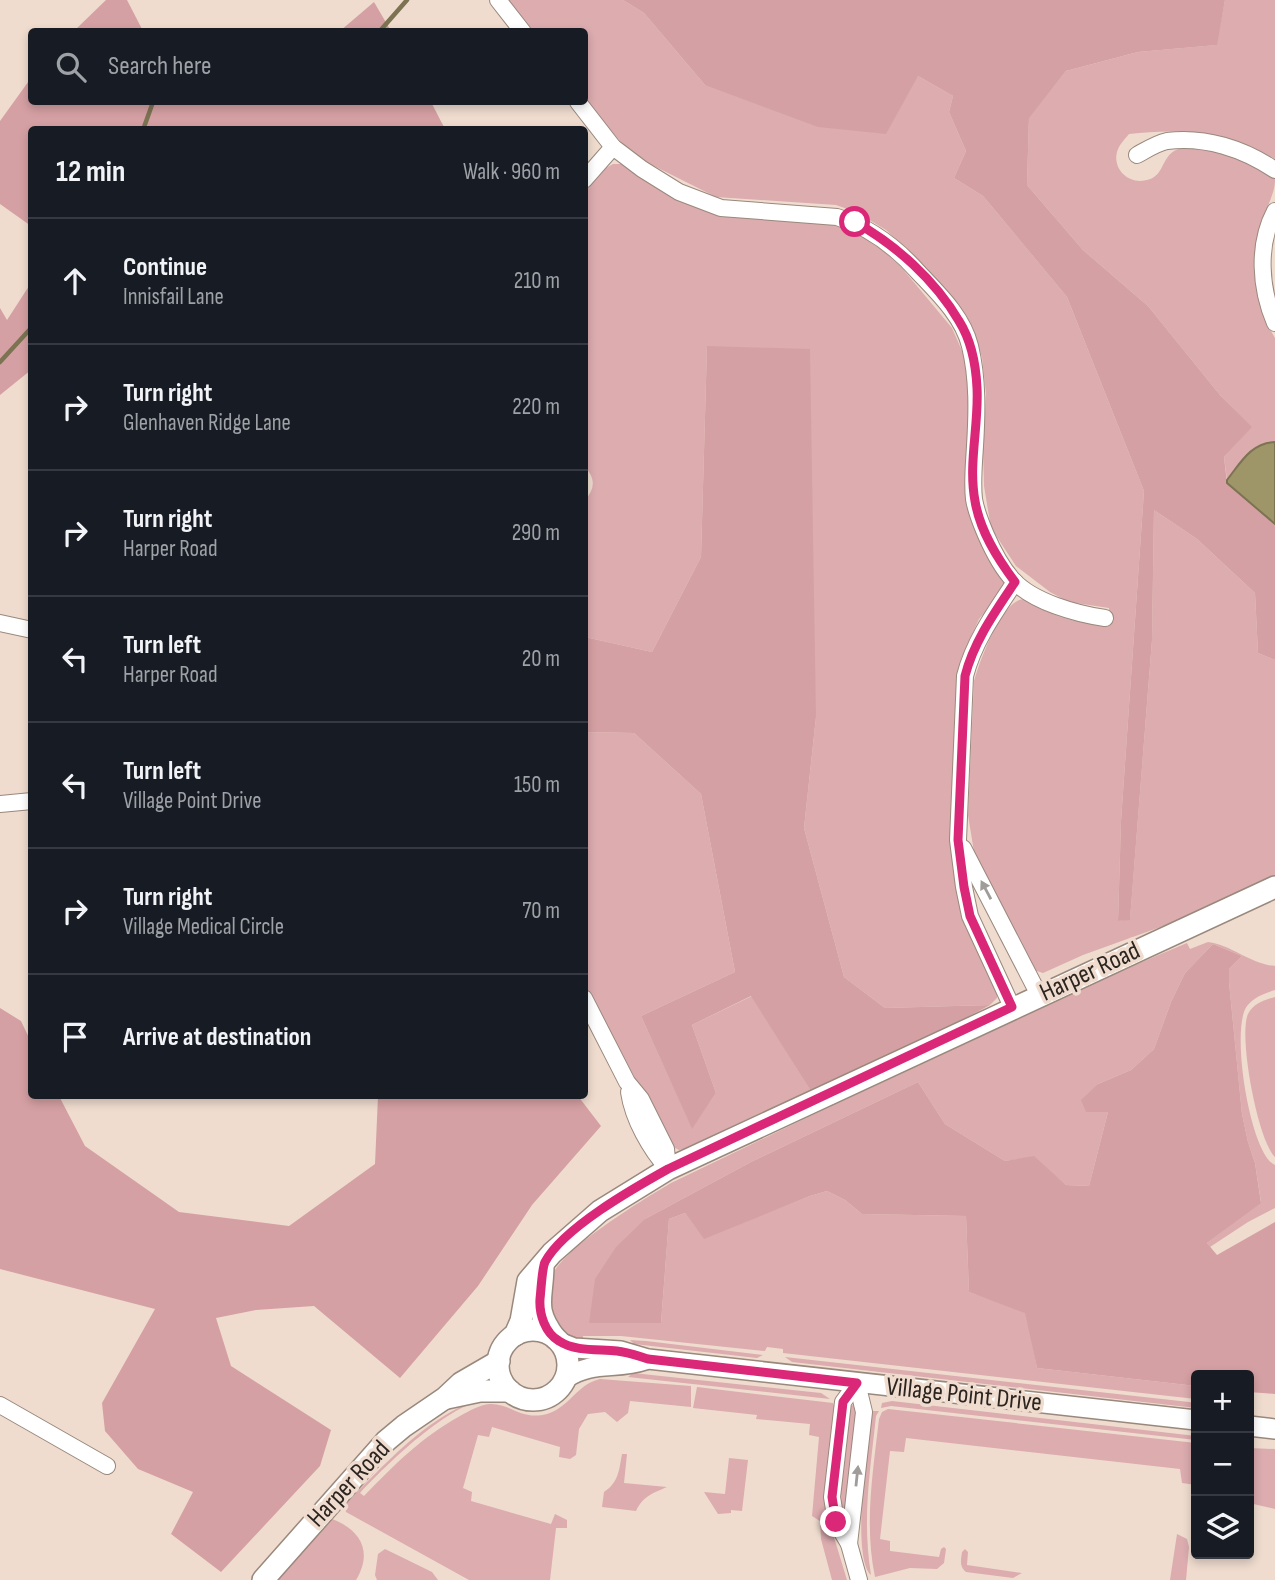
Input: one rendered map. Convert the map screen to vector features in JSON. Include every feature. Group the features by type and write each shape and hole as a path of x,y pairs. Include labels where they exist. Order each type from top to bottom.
{"main road":[{"name":"Harper Road","path":"516,1335 528,1281 561,1244 600,1211 668,1169 1275,887"},
{"path":"544,1265 540,1310 545,1324 557,1340 568,1359 566,1378 560,1387 542,1399 520,1398 510,1391 499,1372 499,1361 507,1342 516,1335 531,1330 548,1333 557,1340"},
{"name":"Harper Road","path":"263,1580 386,1441 445,1398 461,1382 499,1361"},
{"name":"Harper Road","path":"445,1398 480,1391 510,1391"}],"street":[{"path":"498,0 520,28"},
{"path":"580,105 613,147 642,169 690,196 721,208 837,217 855,222 880,236 907,259 960,321 970,344 977,387 974,499 991,547 1015,582 1061,608 1082,615 1105,618"},
{"path":"1138,155 1165,141 1201,141 1245,152 1275,170"},
{"path":"588,175 613,147"},
{"path":"1275,211 1269,222 1262,272 1265,294 1275,323"},
{"path":"1012,1007 970,916 958,840 965,676 970,656 980,636 1015,582"},
{"path":"0,623 28,629"},
{"path":"0,804 28,801"},
{"path":"958,840 1039,995"},
{"path":"982,941 1006,930"},
{"path":"588,1006 627,1082 641,1099 666,1149 668,1169"},
{"name":"Village Point Drive","path":"557,1340 574,1348 621,1351 648,1359 1191,1419"},
{"name":"Village Point Drive","path":"566,1378 589,1366 629,1366 648,1359"},
{"path":"857,1383 843,1402 832,1497 836,1522 849,1544 859,1580"},
{"path":"849,1544 864,1412 857,1383"},
{"path":"0,1405 107,1465"},
{"path":"1254,1427 1275,1429"}],"shaded area":[{"path":"106,0 127,0 141,28 77,28"},
{"path":"507,0 623,0 644,13 705,85 918,76 953,96 949,112 966,151 954,178 983,196 1067,297 1144,491 1121,821 1118,921 1130,919 1152,640 1154,510 1197,539 1255,593 1258,653 1275,660 1275,876 1177,921 1083,955 1043,973 1034,970 974,852 968,815 974,681 994,630 1011,606 1020,600 1029,600 1059,616 1094,623 1107,624 1109,608 1069,602 1050,592 1016,566 991,528 984,486 986,394 982,357 973,330 946,292 915,257 886,230 856,212 836,205 716,197 650,164 629,150 586,105 588,105 588,28 528,28"},
{"path":"623,0 1225,0 1217,45 1138,52 1066,71 1029,118 1027,185 1083,250 1148,306 1220,395 1252,427 1224,457 1227,483 1275,524 1275,660 1258,653 1255,593 1197,539 1154,510 1152,640 1130,920 1118,921 1121,821 1144,491 1067,297 983,196 954,178 966,151 949,112 953,96 918,76 886,134 818,127 705,85 644,13"},
{"path":"1225,0 1275,0 1275,159 1240,143 1186,132 1129,134 1119,147 1116,158 1125,176 1140,181 1148,180 1158,174 1174,151 1196,148 1226,154 1255,166 1275,179 1259,245 1258,278 1263,309 1275,338 1275,442 1253,450 1227,480 1224,457 1251,427 1220,395 1148,306 1083,250 1027,185 1029,117 1066,71 1138,52 1216,45"},
{"path":"374,2 389,28 344,28"},
{"path":"28,82 28,105 433,105 443,126 28,126 28,224 0,204 0,121"},
{"path":"613,164 622,164 656,187 711,209 800,219 847,228 876,244 902,268 952,328 968,371 972,519 980,541 1002,575 1004,583 1003,591 979,619 962,657 955,709 951,853 961,910 997,988 997,998 990,1005 885,1008 844,977 804,828 816,717 707,346 701,557 652,652 588,638 588,496 593,483 588,471 588,189"},
{"path":"28,288 28,372 0,395 0,308 7,320"},
{"path":"707,346 810,349 816,717 804,828 844,977 885,1008 990,1005 900,1054 812,1093 751,996 692,1025 716,1093 692,1129 641,1016 735,972 701,794 634,733 588,732 588,638 652,652 701,557"},
{"path":"1275,442 1275,524 1227,483 1227,480 1253,450"},
{"path":"588,732 634,733 701,794 735,972 641,1016 692,1128 716,1093 692,1025 752,996 812,1093 690,1148 679,1150 671,1146 588,991"},
{"path":"1208,942 1225,947 1257,962 1275,966 1275,990 1256,998 1247,1006 1242,1019 1241,1039 1245,1090 1251,1116 1266,1156 1275,1165 1275,1208 1210,1247 1207,1243 1261,1202 1255,1163 1242,1114 1229,982 1229,969 1242,956 1213,944 1185,973 1154,1049 1131,1070 1098,1084 1108,1112 1089,1186 1066,1185 1033,1157 1005,1161 945,1124 918,1082 751,1162 645,1219 661,1323 669,1219 685,1213 704,1238 827,1191 845,1200 862,1214 966,1216 969,1292 1026,1312 1037,1368 1191,1385 1191,1398 783,1353 783,1349 767,1347 765,1351 621,1336 583,1336 583,1344 576,1344 549,1322 550,1283 558,1266 586,1239 671,1183 1085,986 1187,943 1190,949"},
{"path":"1213,944 1242,956 1229,969 1229,982 1242,1114 1255,1163 1261,1203 1207,1243 1217,1255 1275,1222 1275,1394 1254,1392 1254,1370 1191,1370 1191,1385 1037,1368 1025,1313 969,1292 966,1216 862,1214 845,1200 827,1191 704,1239 685,1213 669,1219 661,1323 589,1323 595,1279 616,1247 645,1219 751,1162 918,1082 945,1124 1005,1161 1034,1156 1066,1185 1089,1186 1108,1112 1086,1112 1081,1100 1098,1084 1131,1070 1154,1049 1185,973"},
{"path":"1275,997 1275,1157 1256,1111 1248,1065 1246,1026 1248,1014 1253,1008"},
{"path":"0,1008 21,1021 28,1036 28,1099 61,1099 85,1146 179,1212 289,1226 375,1164 378,1099 580,1099 601,1126 532,1205 478,1286 400,1378 314,1306 256,1310 216,1318 231,1366 331,1430 320,1466 221,1572 171,1534 193,1492 138,1469 105,1431 102,1403 155,1309 0,1269"},
{"path":"630,1340 763,1355 757,1358 634,1344"},
{"path":"785,1357 1189,1402 1191,1407 792,1362"},
{"path":"633,1373 821,1393 830,1399 628,1377"},
{"path":"583,1379 555,1403 540,1410 530,1411 489,1399 510,1399 528,1407 538,1408 551,1404"},
{"path":"600,1379 691,1386 691,1407 630,1401 628,1413 617,1422 605,1412 588,1414 579,1429 576,1455 570,1459 559,1457 560,1447 492,1427 489,1437 478,1435 463,1488 472,1492 471,1501 551,1524 555,1514 567,1520 567,1528 556,1528 550,1580 469,1580 346,1512 344,1505 393,1456 430,1425 467,1403 488,1399 456,1411 438,1423 360,1493 364,1496 421,1442 474,1408 497,1404 523,1414 547,1414 562,1406 585,1386"},
{"path":"697,1387 833,1403 836,1410 829,1521 847,1580 832,1580 821,1539 820,1521 812,1516 819,1437 809,1435 810,1424 756,1419 757,1415 693,1408"},
{"path":"892,1401 1191,1435 1191,1439 891,1406 881,1408 882,1403"},
{"path":"853,1405 857,1408 846,1519 843,1521 842,1464 849,1407"},
{"path":"888,1409 1191,1442 1191,1484 1182,1483 1180,1469 906,1438 904,1452 890,1451 880,1539 890,1541 890,1551 939,1557 944,1547 944,1563 937,1569 910,1568 875,1577 870,1518 879,1419 882,1412"},
{"path":"873,1411 879,1411 876,1416 868,1495 867,1534 871,1575 865,1564 861,1522 864,1470"},
{"path":"1254,1448 1275,1449 1275,1509 1254,1504"},
{"path":"622,1454 627,1454 624,1483 667,1487 645,1498 636,1511 602,1507 604,1492 615,1480"},
{"path":"729,1458 748,1460 742,1511 731,1510 731,1513 718,1514 704,1492 725,1494"},
{"path":"332,1519 350,1529 361,1543 364,1560 356,1580 275,1580 328,1520"},
{"path":"1177,1534 1187,1539 1189,1547 1186,1580 1170,1580"},
{"path":"385,1549 432,1572 438,1580 377,1580 375,1575 378,1554"},
{"path":"965,1549 968,1552 967,1565 1022,1573 1013,1578 966,1572 961,1563"}],"waterway":[{"path":"382,28 407,0"},
{"path":"144,126 152,105"},
{"path":"0,362 28,331"}],"route":[{"path":"836,1522 832,1497 843,1402 857,1383 648,1359 621,1351 574,1348 555,1338 542,1318 540,1304 544,1265 552,1253 580,1226 619,1198 668,1169 1012,1007 970,916 958,840 965,676 970,656 980,636 1015,582 991,547 974,499 977,387 970,344 960,321 907,259 880,236 855,222"}]}
